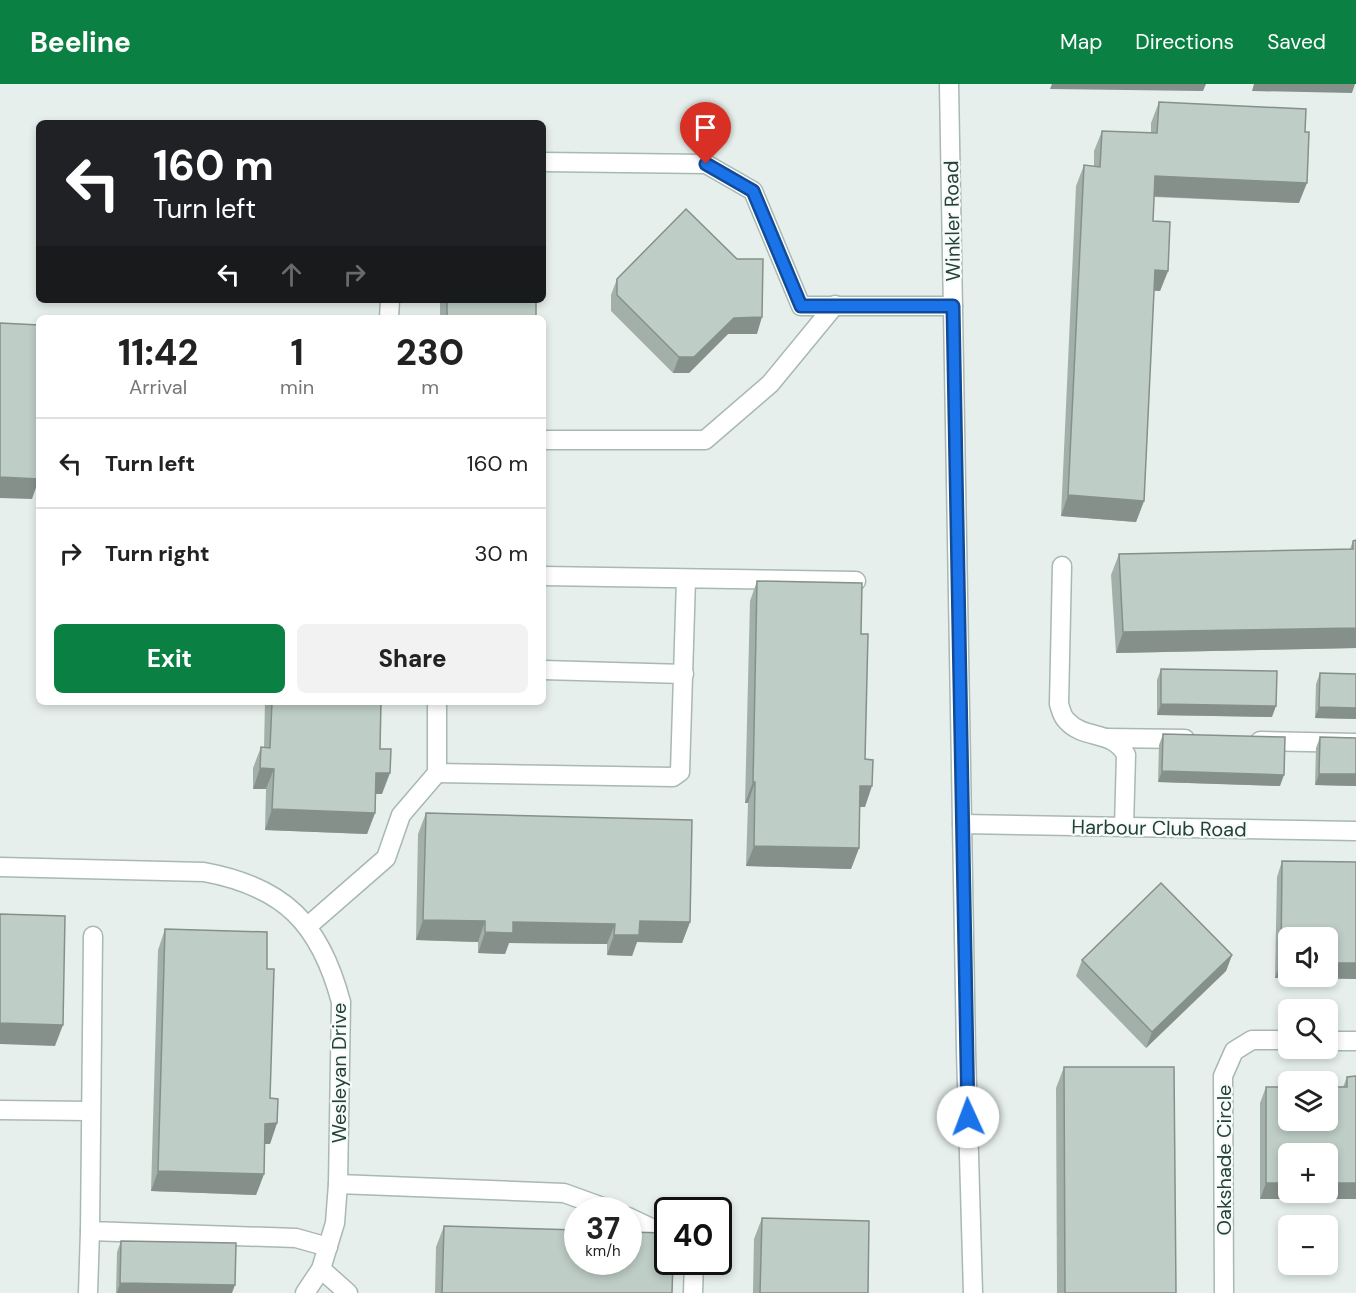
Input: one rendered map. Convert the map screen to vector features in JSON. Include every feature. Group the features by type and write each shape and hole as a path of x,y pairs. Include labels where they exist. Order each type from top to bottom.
{"street":[{"name":"Winkler Road","path":"949,84 966,1051 973,1293"},
{"path":"546,162 706,164 753,191 801,306 953,306"},
{"path":"546,440 705,440 770,384 836,305"},
{"path":"1062,566 1059,704 1065,719 1075,729 1121,745 1126,755 1124,827"},
{"path":"546,576 856,581"},
{"path":"437,773 673,777 680,772 686,579"},
{"path":"546,670 684,674"},
{"path":"308,926 386,858 401,815 437,773 437,705"},
{"path":"1106,738 1201,740"},
{"path":"1237,740 1356,743"},
{"name":"Harbour Club Road","path":"962,824 1356,831"},
{"name":"Wesleyan Drive","path":"0,867 204,872 230,877 263,890 308,926 323,949 334,975 341,1002 338,1184 335,1223 321,1269 305,1293"},
{"path":"88,1293 93,936"},
{"name":"Oakshade Circle","path":"1224,1293 1223,1076 1234,1051 1252,1040 1278,1040"},
{"path":"1338,1041 1356,1041"},
{"path":"0,1110 90,1111"},
{"path":"338,1184 564,1193 575,1197"},
{"path":"90,1231 296,1238 328,1247"},
{"path":"321,1269 348,1293"},
{"path":"693,1293 694,1275"}],"building":[{"path":"1159,102 1306,109 1305,132 1309,132 1307,183 1155,176 1153,221 1170,222 1168,271 1155,270 1144,501 1068,495 1084,165 1100,167 1102,131 1157,133"},
{"path":"686,209 737,259 763,259 762,317 734,318 694,357 679,357 617,295 617,279"},
{"path":"447,303 536,303 536,315 447,315"},
{"path":"0,323 36,325 36,479 0,477"},
{"path":"1356,540 1356,628 1123,632 1119,554 1353,549 1353,541"},
{"path":"757,581 862,583 861,634 868,634 865,759 873,760 872,786 860,786 859,848 754,846"},
{"path":"1161,669 1277,671 1276,706 1161,704"},
{"path":"1320,673 1356,674 1356,708 1319,707"},
{"path":"272,705 381,705 380,749 391,749 390,773 376,773 375,813 272,809 274,769 260,768 261,747 270,748"},
{"path":"1163,734 1285,737 1284,775 1162,771"},
{"path":"1320,737 1356,738 1356,774 1319,774"},
{"path":"426,813 692,820 690,922 640,921 639,935 614,935 615,924 513,922 513,933 485,932 485,921 423,920"},
{"path":"1282,861 1356,862 1356,963 1338,963 1338,927 1281,927"},
{"path":"1161,883 1232,955 1152,1032 1082,960"},
{"path":"0,914 65,916 63,1025 0,1023"},
{"path":"165,929 267,932 267,969 274,969 270,1098 278,1099 277,1123 265,1124 264,1174 158,1171"},
{"path":"1064,1067 1174,1067 1176,1293 1065,1293"},
{"path":"1356,1076 1356,1183 1338,1183 1338,1143 1278,1143 1278,1183 1266,1183 1266,1087 1278,1087 1278,1131 1338,1131 1338,1087 1347,1087 1347,1077"},
{"path":"762,1218 869,1221 868,1293 760,1293"},
{"path":"444,1226 564,1230 564,1275 642,1275 642,1232 654,1233 654,1275 673,1275 672,1293 442,1293"},
{"path":"121,1241 236,1243 235,1285 120,1283"}],"route":[{"path":"706,164 753,191 801,306 953,306 968,1117"}]}
